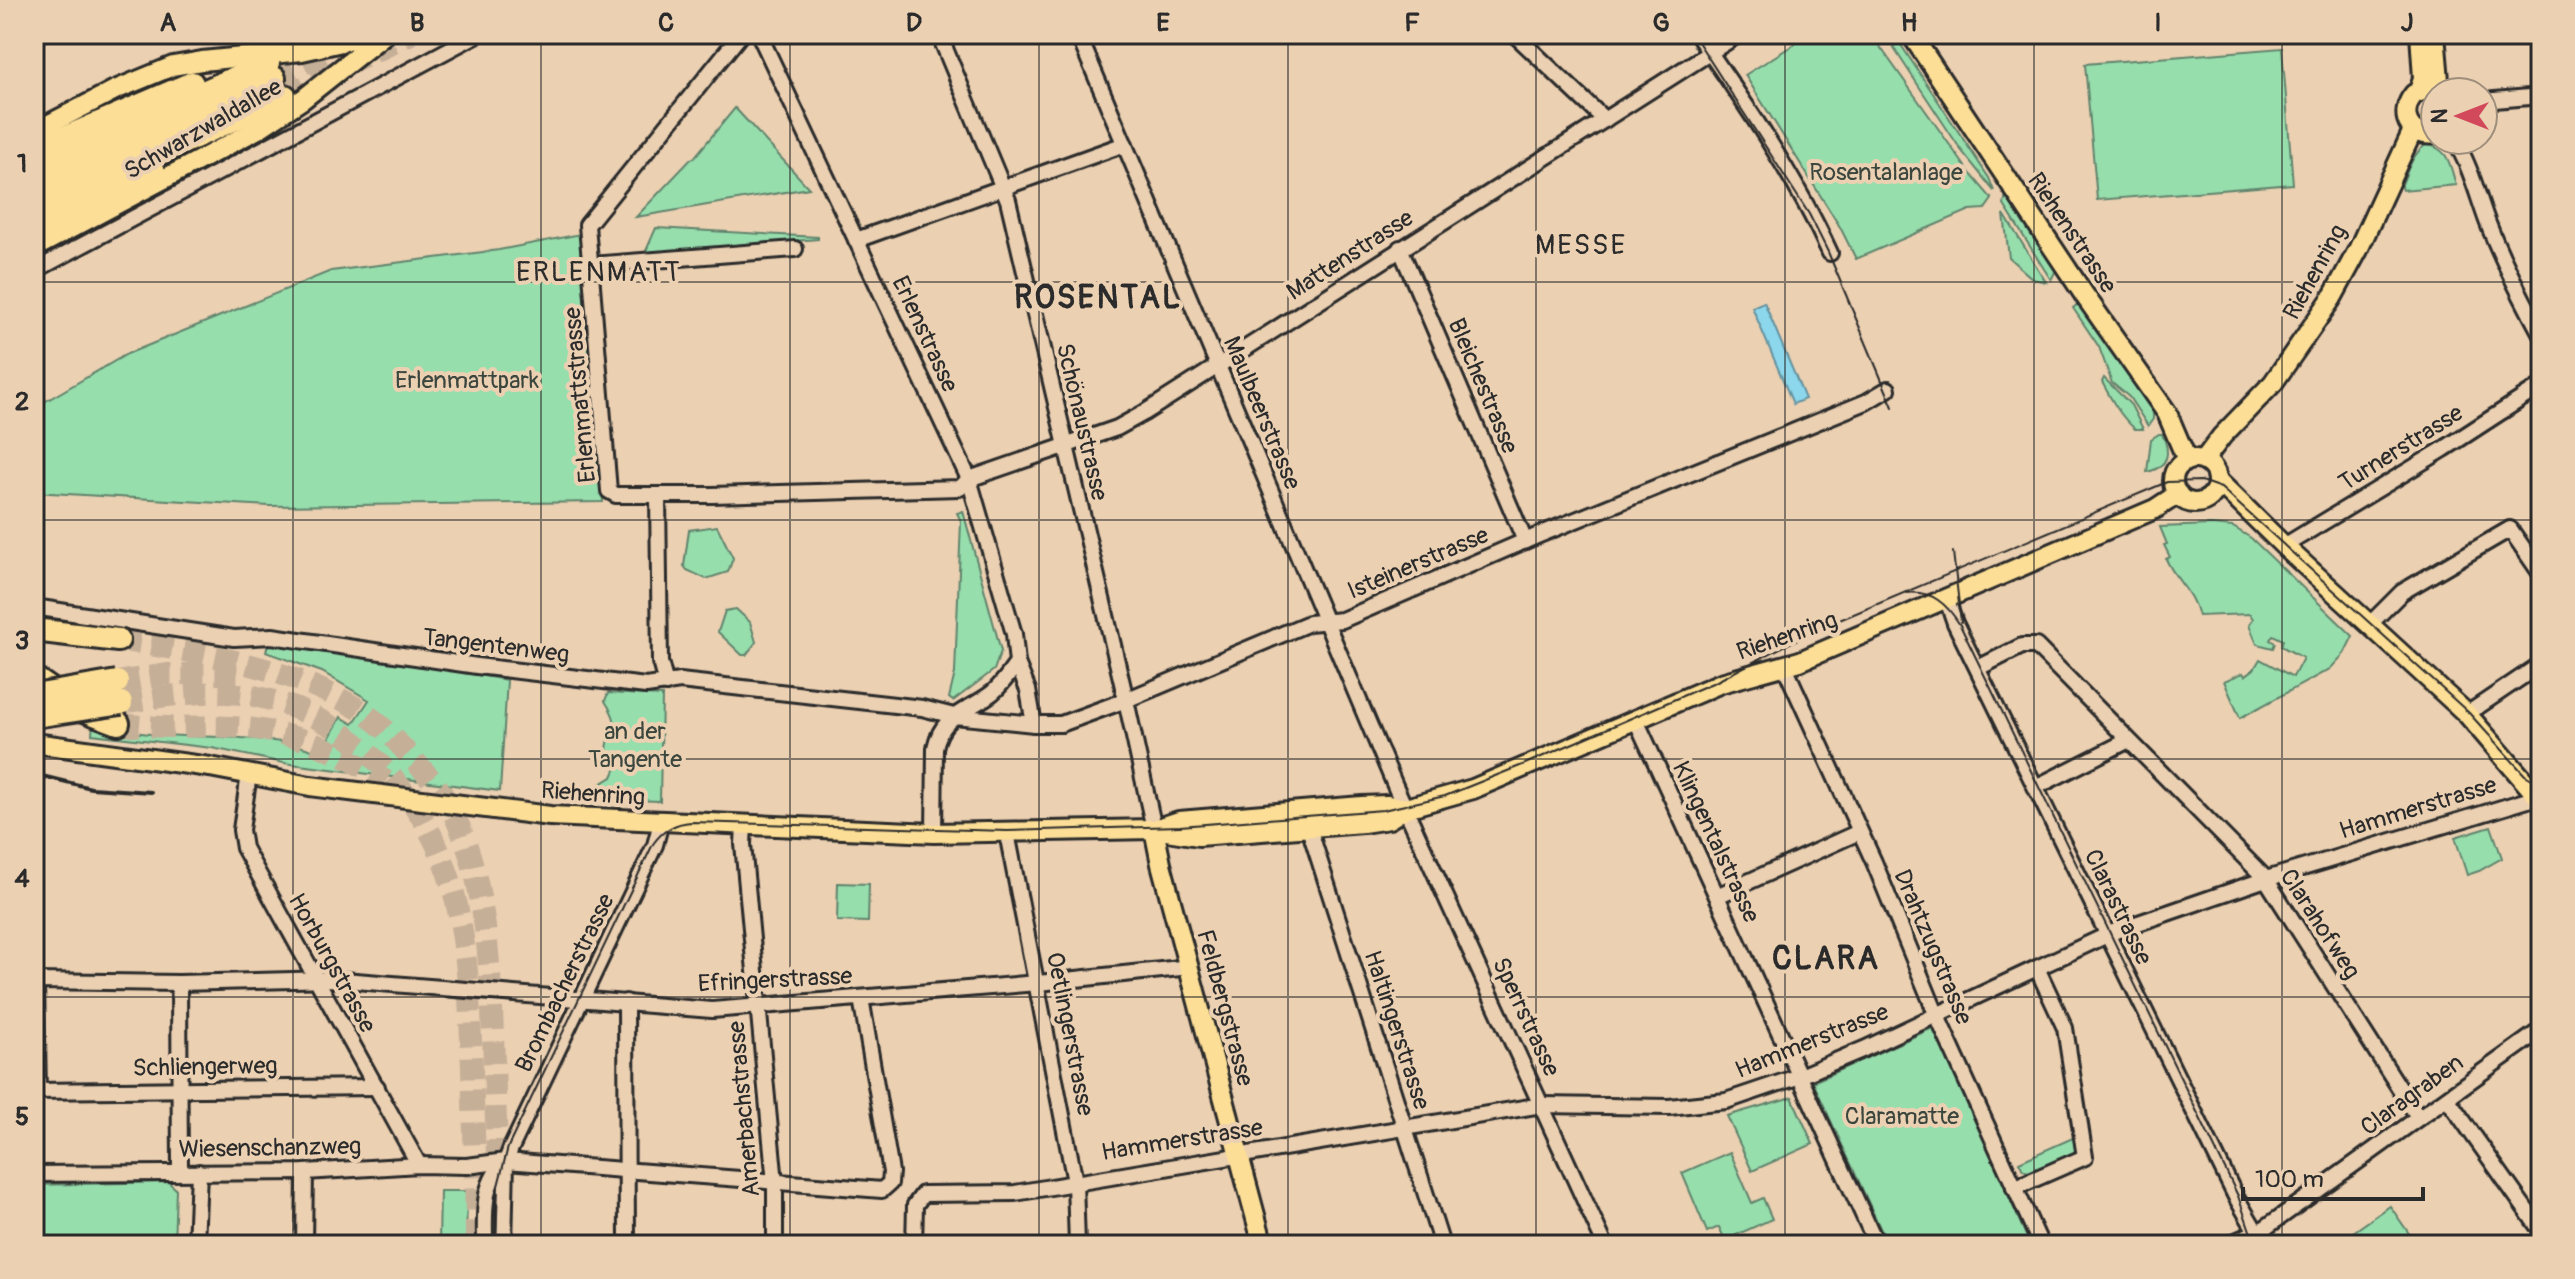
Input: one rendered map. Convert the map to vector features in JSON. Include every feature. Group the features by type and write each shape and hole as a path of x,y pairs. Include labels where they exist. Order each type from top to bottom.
{"highway":[{"path":"34,235 143,177 244,129 272,76"},
{"path":"37,161 272,76"},
{"path":"34,214 76,180 272,76"},
{"path":"34,192 76,180 255,110"},
{"path":"34,630 118,640"},
{"path":"34,678 76,707 119,703"},
{"path":"34,696 119,703"},
{"path":"34,716 119,703"}],"main road":[{"name":"Schwarzwaldallee","path":"34,132 115,90 173,66 302,51 377,34"},
{"name":"Schwarzwaldallee","path":"34,248 258,129 296,104 385,34"},
{"name":"Riehenstrasse","path":"1911,34 2196,460"},
{"path":"2420,34 2423,76"},
{"path":"2433,76 2435,34"},
{"path":"2419,96 2411,98 2405,108 2405,116 2413,130 2419,132"},
{"name":"Riehenring","path":"34,743 249,774 310,786 514,812 661,822 934,833 1154,829 1199,836 1389,819 1406,808 1473,789 1721,683 1800,661 2155,509 2178,494 2174,474 2196,460 2273,383 2332,298 2358,250 2413,130"},
{"path":"2196,460 2214,468 2217,480 2215,491 2199,502"},
{"path":"2217,480 2284,546 2467,714 2540,798"},
{"path":"2178,494 2187,501 2242,504"},
{"name":"Riehenring","path":"1154,829 1179,821 1334,808 1387,805 1406,808"},
{"name":"Feldbergstrasse","path":"1154,829 1263,1245"}],"street":[{"path":"34,271 478,34"},
{"name":"Erlenmattstrasse","path":"741,34 587,225 609,491 616,495 658,496 960,488 969,479"},
{"name":"Erlenstrasse","path":"759,34 969,479 1014,634 1017,663 1028,690 1034,724"},
{"name":"Schönaustrasse","path":"939,34 1004,188 1154,829"},
{"name":"Maulbeerstrasse","path":"1078,34 1406,808"},
{"path":"1514,34 1605,120"},
{"path":"1697,34 1813,214 1830,253"},
{"name":"Mattenstrasse","path":"969,479 1117,428 1739,34"},
{"path":"2499,100 2541,96"},
{"path":"856,240 1125,144"},
{"path":"2462,156 2488,224 2541,334"},
{"name":"Bleichestrasse","path":"1400,248 1525,541"},
{"path":"591,265 795,249"},
{"name":"Turnerstrasse","path":"2284,546 2541,386"},
{"name":"Isteinerstrasse","path":"954,716 1061,724 1309,623 1342,620 1525,541 1866,402 1888,389"},
{"path":"658,496 660,662 666,684"},
{"path":"2369,625 2402,592 2510,529 2541,574"},
{"name":"Clarastrasse","path":"1946,597 2106,935 2245,1215 2261,1238"},
{"name":"Tangentenweg","path":"34,607 234,638 272,636 477,666 646,686 680,681 922,708 954,716"},
{"name":"Clarahofweg","path":"1978,668 2022,646 2036,646 2266,879 2418,1117"},
{"path":"934,833 937,736 944,724 954,716 992,692 1017,663"},
{"path":"2467,714 2541,664"},
{"name":"Drahtzugstrasse","path":"1784,665 2041,1245"},
{"name":"Klingentalstrasse","path":"1636,720 1877,1245"},
{"path":"2036,787 2127,741"},
{"name":"Horburgstrasse","path":"249,774 241,830 244,848 419,1165"},
{"name":"Hammerstrasse","path":"914,1245 915,1205 923,1194 1015,1193 1542,1105 1669,1107 1726,1101 1800,1076 1937,1016 2106,935 2266,879 2540,798"},
{"name":"Sperrstrasse","path":"1406,808 1605,1245"},
{"name":"Brombacherstrasse","path":"506,1161 655,845 661,822"},
{"name":"Amerbachstrasse","path":"744,825 757,1006 775,1183 775,1245"},
{"name":"Haltingerstrasse","path":"1309,828 1442,1245"},
{"path":"1717,896 1859,832"},
{"name":"Oetlingerstrasse","path":"1007,833 1075,1182 1077,1245"},
{"name":"Efringerstrasse","path":"35,981 179,983 331,979 712,1010 1190,967"},
{"path":"2014,1188 2085,1157 2065,1028 2037,968"},
{"path":"35,981 36,1091"},
{"path":"179,983 180,1171"},
{"path":"485,1245 488,1185 492,1175 506,1161 775,1183 882,1190 887,1187 891,1177 861,998"},
{"path":"626,1002 627,1245"},
{"name":"Claragraben","path":"2227,1245 2261,1238 2418,1117 2541,1030"},
{"name":"Schliengerweg","path":"36,1091 377,1087"},
{"path":"2447,1098 2541,1231"},
{"path":"504,1245 506,1161"},
{"name":"Wiesenschanzweg","path":"34,1174 305,1172 419,1165 467,1166 506,1161"},
{"path":"196,1245 199,1172"},
{"path":"304,1245 305,1172"},
{"path":"2535,1245 2541,1240"}],"green space":[{"name":"Rosentalanlage","path":"1811,34 1871,34 1969,172 1992,199 1985,209 1970,210 1856,259 1840,227 1745,75"},
{"path":"1899,42 1989,178 1994,191 1961,150 1893,47"},
{"path":"2282,48 2293,184 2097,200 2085,64"},
{"path":"735,108 809,188 636,217 694,158"},
{"path":"2419,151 2419,156 2445,156 2456,185 2402,190"},
{"path":"2006,193 2056,270 2051,280 2004,205"},
{"path":"2004,214 2046,282 2033,279 2009,258"},
{"path":"656,228 818,237 818,239 645,253"},
{"name":"Erlenmattpark","path":"586,233 603,502 269,506 34,492 34,408 127,354 331,271 499,250"},
{"path":"2078,304 2153,408 2153,419 2148,426 2129,397 2112,383 2099,347 2073,308"},
{"path":"2104,378 2131,405 2143,429 2135,429 2120,413 2102,382"},
{"path":"2159,434 2165,441 2166,458 2160,466 2147,472 2151,439"},
{"path":"963,511 1001,651 994,670 953,701 949,698 955,673 961,521 957,513"},
{"path":"717,526 733,558 728,572 706,579 684,566 689,530"},
{"path":"2160,527 2233,527 2251,538 2353,636 2344,654 2330,669 2240,718 2224,681 2243,673 2245,676 2260,659 2293,677 2303,658 2281,646 2283,640 2273,635 2270,640 2275,643 2273,648 2257,644 2249,625 2253,619 2250,614 2198,616 2192,600 2166,559 2170,557"},
{"path":"736,609 750,622 756,642 746,655 742,655 718,632 725,611"},
{"path":"269,639 507,680 500,791 284,763 212,748 92,734 93,723 150,734 265,740 321,753 341,717 353,724 369,700 322,672 266,652"},
{"name":"an der Tangente","path":"608,693 662,696 660,801 601,799 597,791 615,770 607,749 614,726 605,701"},
{"path":"2491,826 2502,858 2467,875 2455,837"},
{"path":"838,883 869,884 868,922 837,921"},
{"name":"Claramatte","path":"1935,1027 2030,1245 1888,1245 1813,1082"},
{"path":"1792,1097 1813,1144 1752,1171 1727,1116"},
{"path":"2075,1137 2076,1150 2051,1168 2036,1172 2023,1170 2019,1162"},
{"path":"1730,1152 1752,1203 1763,1198 1772,1219 1725,1240 1719,1227 1707,1232 1682,1173"},
{"path":"168,1182 176,1189 174,1245 34,1245 34,1185"},
{"path":"440,1191 467,1191 466,1245 439,1245"},
{"path":"2390,1206 2417,1245 2335,1245"}],"water":[{"path":"1764,302 1805,399 1793,404 1752,307"}],"tunnel":[{"path":"285,96 411,34"},
{"path":"274,78 345,44"},
{"path":"118,640 240,662 327,692 377,723 441,792 457,821 469,853 478,887 489,959 498,1232"},
{"path":"117,682 167,674 248,674"},
{"path":"121,703 221,693 254,696 292,707 327,724 358,745 386,771 410,800 446,868 464,946 470,1028 476,1245"},
{"path":"118,723 160,727 230,727 273,732 330,750 386,781"}],"tram line":[{"path":"1693,34 1809,214 1893,407"},
{"path":"496,1245 498,1186 508,1147 653,844 674,826 691,822 1007,831 1180,826 1383,810 1445,796 1717,681 1811,632 2167,482 2201,481 2221,488 2469,713 2525,775 2541,784"},
{"path":"1953,552 1961,622"},
{"path":"1906,593 1924,594 1938,600 1960,625 2238,1196 2255,1245"}],"railway":[{"path":"34,46 57,34"},
{"path":"34,774 91,788 151,792"}],"district":[{"name":"MESSE","path":"1581,245"},
{"name":"ERLENMATT","path":"599,272"},
{"name":"ROSENTAL","path":"1098,298"},
{"name":"CLARA","path":"1826,959"}]}
